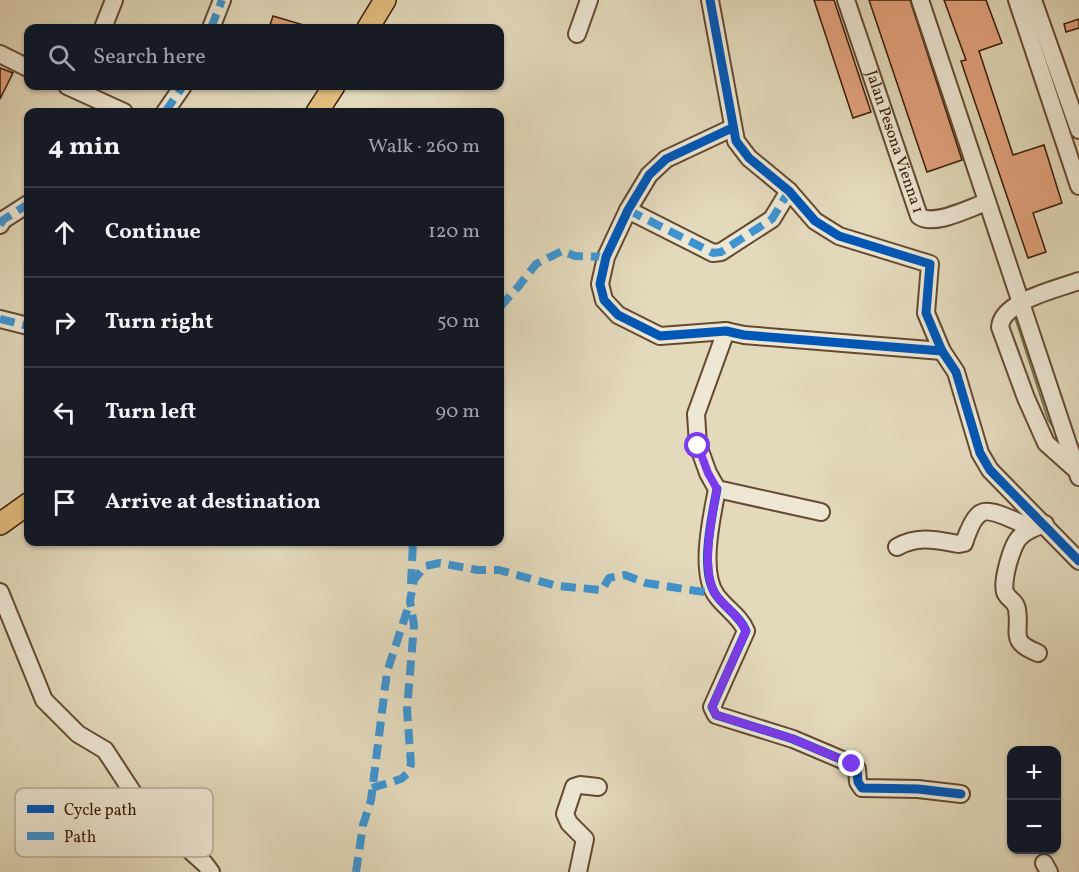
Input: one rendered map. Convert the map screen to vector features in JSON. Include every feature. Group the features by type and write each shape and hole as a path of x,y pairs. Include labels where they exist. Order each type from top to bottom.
{"main road":[{"path":"370,24 385,0"},
{"path":"320,108 331,90"},
{"path":"0,525 24,507"}],"street":[{"path":"105,24 114,0"},
{"path":"213,24 222,0"},
{"path":"577,34 589,0"},
{"path":"710,0 736,141 749,158 789,191 816,221 839,236 930,264 926,312 942,351 956,372 980,453 990,470 1038,526 1079,561"},
{"name":"Jalan Pesona Vienna 1","path":"846,0 919,216 924,220 937,220 987,202"},
{"path":"920,0 1019,303 1078,474"},
{"path":"1017,0 1079,186"},
{"path":"1033,0 1079,130"},
{"path":"0,54 24,66"},
{"path":"82,90 116,108"},
{"path":"168,108 180,90"},
{"path":"732,128 666,159 649,175 628,210 606,257 600,284 604,300 618,315 660,336 726,331 744,335 942,351"},
{"path":"628,210 713,253 721,252 772,219 789,191"},
{"path":"0,225 3,220 24,207"},
{"path":"1078,474 1047,442 1026,398 1002,333 1001,320 1004,314 1019,303 1079,281"},
{"path":"0,320 24,325"},
{"path":"726,331 715,368 696,414 698,446 717,489 710,525 708,554 710,580 717,596 743,624 746,631 712,707 716,715 793,739 852,764 857,769 858,783 862,788 918,789 961,794"},
{"path":"717,489 821,512"},
{"path":"897,547 911,539 923,538 964,543 978,514 984,511 1038,526"},
{"path":"1038,526 1020,537 1013,545 1004,586 1006,594 1015,602 1016,635 1019,643 1038,653"},
{"path":"0,592 44,700 78,734 105,750 130,788"},
{"path":"578,872 585,839 567,820 565,810 574,787 580,785 598,787"},
{"path":"197,857 211,872"}],"green space":[{"path":"1017,309 1064,443 1048,420 1015,318"}],"building":[{"path":"814,0 834,0 871,112 853,118"},
{"path":"869,0 910,0 962,160 927,172"},
{"path":"944,0 986,0 1002,43 979,51 1013,155 1044,145 1062,203 1033,213 1046,252 1028,258 961,61 966,60"},
{"path":"273,16 300,24 270,24"},
{"path":"1079,19 1079,28 1066,32 1064,24"},
{"path":"0,68 13,73 0,99"}],"marked path":[{"path":"213,24 222,0"},
{"path":"168,108 180,90"},
{"path":"628,210 713,253 721,252 772,219 789,191"},
{"path":"0,225 3,220 24,207"},
{"path":"504,303 536,264 562,251 575,256 606,257"},
{"path":"0,319 24,325"},
{"path":"411,584 413,546"},
{"path":"372,788 401,779 408,773 411,764 407,710 414,625 410,601 414,580 425,566 440,563 477,570 499,570 557,586 602,590 609,578 625,575 646,583 716,594"},
{"path":"356,872 363,825 371,800 387,672 409,605"}],"cycle path":[{"path":"710,0 736,141 749,158 789,191 815,221 839,236 930,264 926,313 942,351 956,372 980,453 990,470 1079,561"},
{"path":"732,128 666,159 649,175 628,210 606,257 600,284 604,300 618,315 660,336 726,331 744,335 942,351"},
{"path":"717,489 708,543 708,572 716,595 746,631 712,707 716,715 793,739 852,764 857,769 858,782 862,788 918,789 961,794"}],"route":[{"path":"698,446 717,489 710,525 708,554 710,580 717,596 743,624 746,631 712,707 716,715 793,739 852,764"}]}
